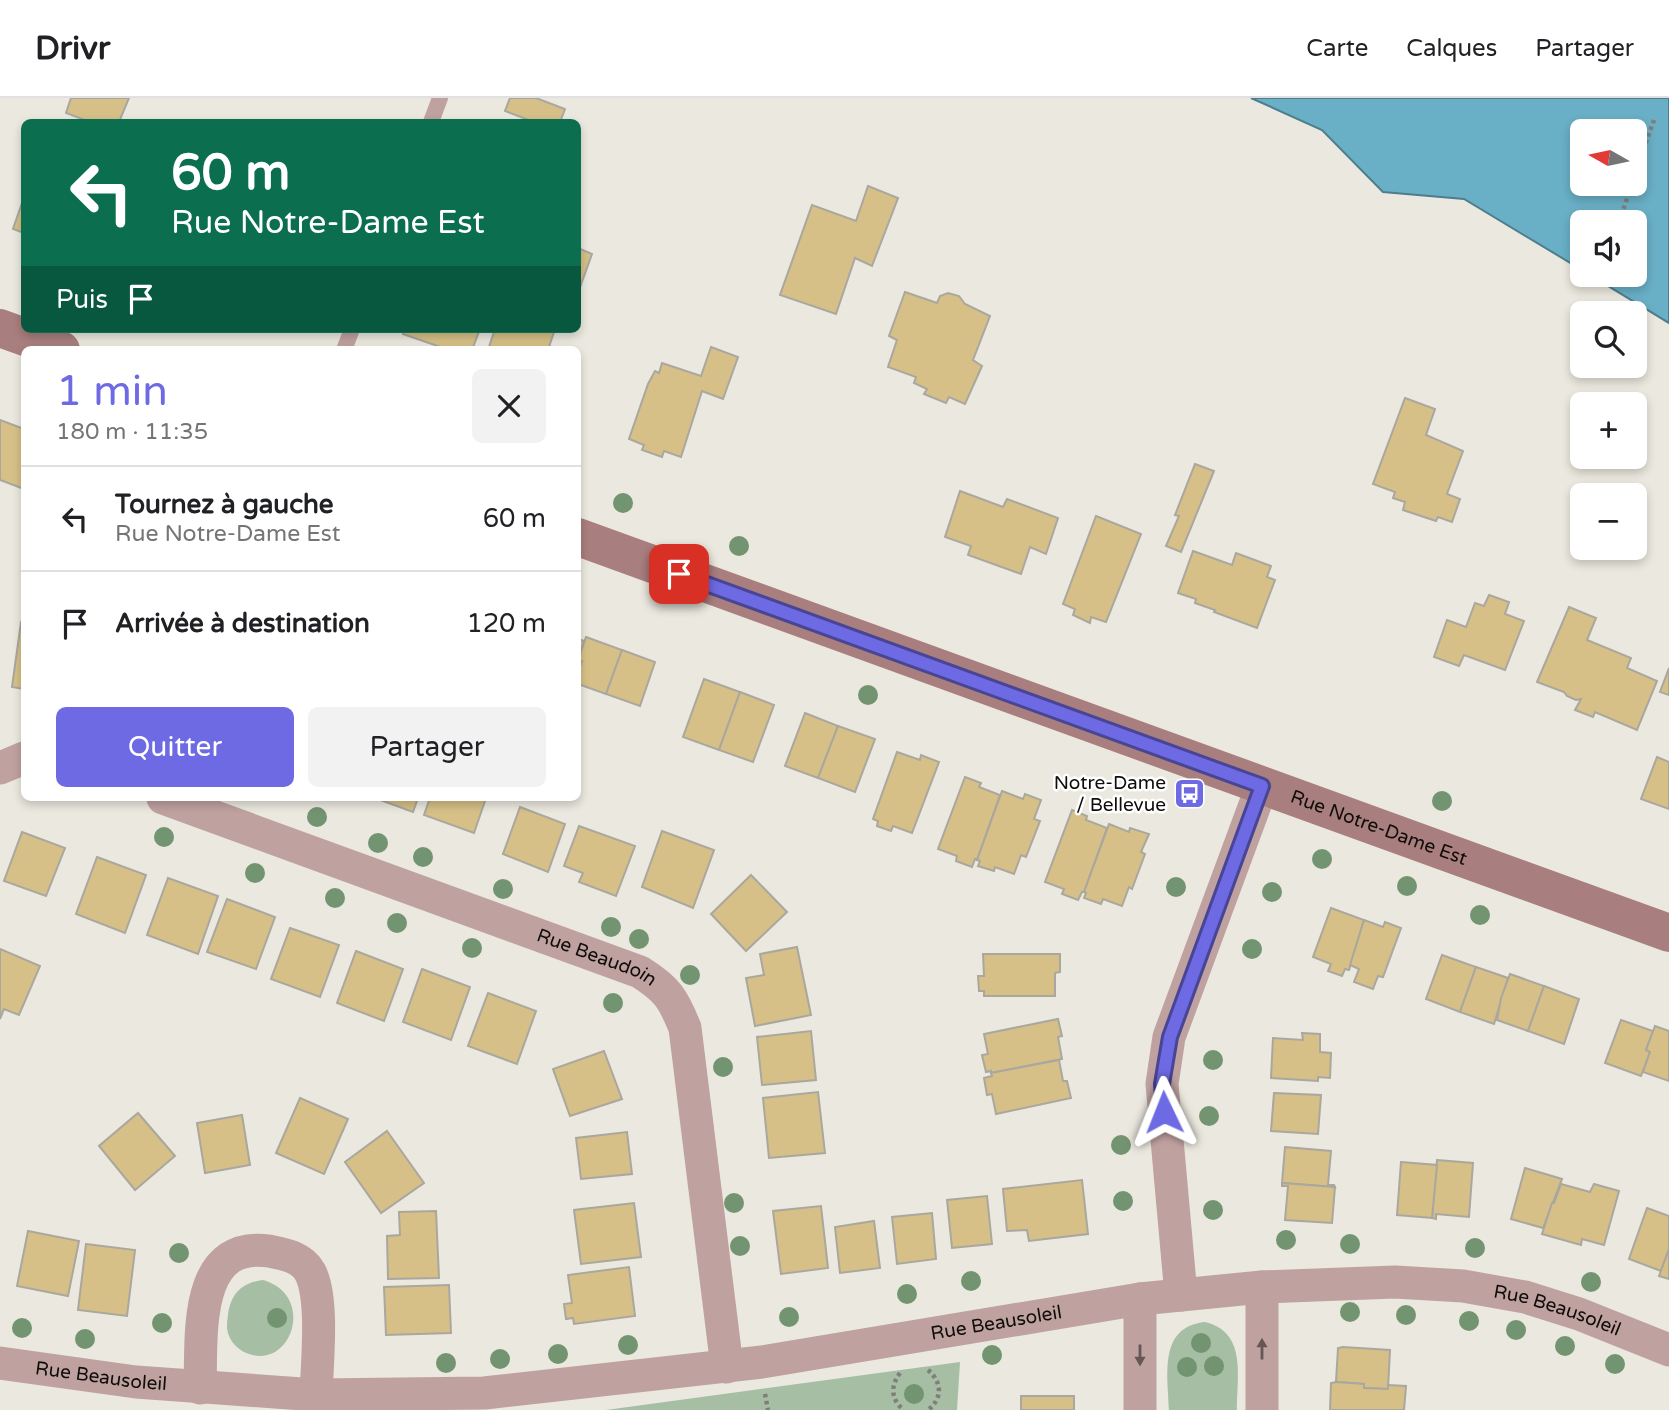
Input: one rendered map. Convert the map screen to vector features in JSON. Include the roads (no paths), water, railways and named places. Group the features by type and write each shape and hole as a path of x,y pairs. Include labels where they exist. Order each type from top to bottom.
{"main road":[{"path":"0,328 50,346"},
{"name":"Rue Notre-Dame Est","path":"581,538 1669,933"}],"street":[{"path":"0,768 21,759"},
{"path":"1181,1295 1162,1084 1170,1037 1182,1001 1262,786"},
{"name":"Rue Beaudoin","path":"171,801 640,972 661,985 675,1004 685,1028 727,1367"},
{"path":"200,1388 207,1288 218,1267 235,1255 264,1251 292,1255 310,1270 317,1293 316,1395"},
{"name":"Rue Beausoleil","path":"0,1363 136,1382 316,1395 374,1396 520,1391 727,1367 1140,1300 1262,1287 1395,1282 1463,1286 1525,1297 1579,1314 1669,1350"},
{"path":"1262,1287 1262,1410"},
{"path":"1140,1300 1140,1410"}],"lane":[{"path":"431,119 440,98"}],"water":[{"path":"1251,98 1669,98 1669,323 1647,310 1647,301 1633,301 1610,287 1647,287 1647,210 1570,210 1570,263 1464,199 1383,192 1322,130"}],"place":[{"name":"Notre-Dame / Bellevue","path":"1189,794"}]}
